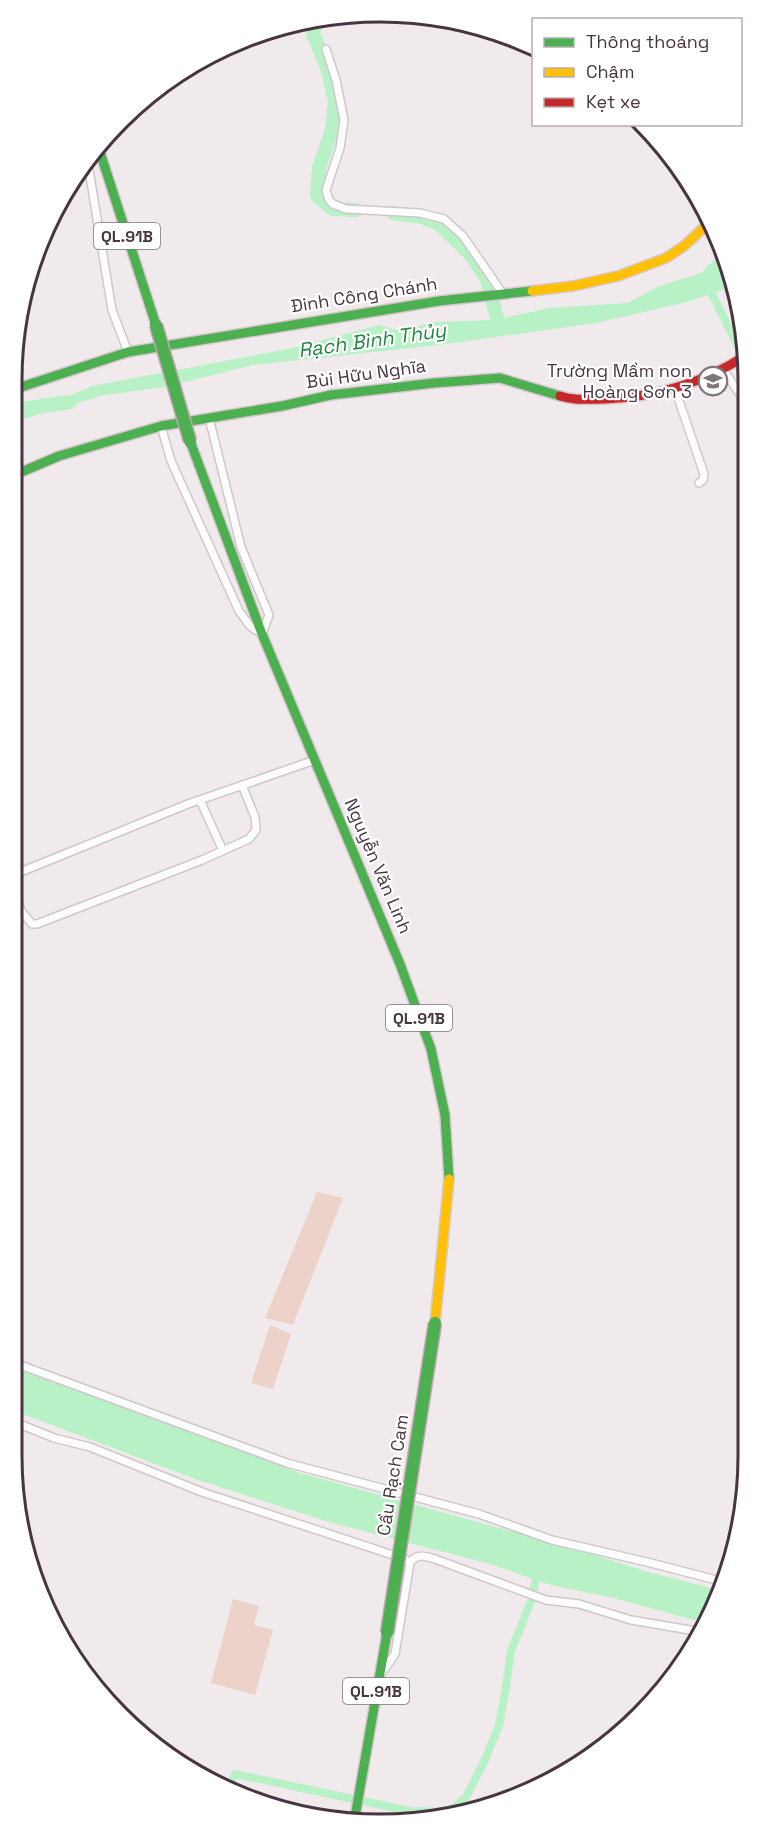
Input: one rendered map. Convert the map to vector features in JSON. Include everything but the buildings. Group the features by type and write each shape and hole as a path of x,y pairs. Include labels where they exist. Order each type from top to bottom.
{"main road":[{"name":"Nguyễn Văn Linh","path":"101,156 156,325 190,441 262,634 400,964 431,1049 445,1115 449,1183 435,1323"},
{"name":"Đinh Công Chánh","path":"22,387 128,352 439,301 573,286 618,276 666,258 684,246 704,228"},
{"name":"Bùi Hữu Nghĩa","path":"22,472 59,456 161,426 352,392 500,378 573,400 629,398 675,389 724,370 737,361"},
{"name":"Cầu Rạch Cam","path":"378,1677 387,1633 435,1323"},
{"name":"QL.91B","path":"356,1813 378,1677"}],"street":[{"path":"326,49 336,80 344,120 336,163 326,190 329,200 346,209 420,213 444,219 463,236 502,294"},
{"path":"89,172 112,310 128,352"},
{"path":"724,370 738,392"},
{"path":"675,389 704,474 703,480 699,483"},
{"path":"161,426 171,461 239,611 250,626 262,634 270,615 242,548 209,418"},
{"path":"22,872 200,800 315,760"},
{"path":"22,912 32,924 37,924 249,839 256,831 255,817 242,785"},
{"path":"200,800 223,851"},
{"path":"22,1366 286,1463 479,1514 552,1540 715,1580"},
{"path":"22,1425 54,1438 90,1447 202,1492 362,1544 405,1559 410,1563"},
{"path":"378,1677 391,1663 395,1654 410,1563 418,1556 426,1556 546,1599 579,1604 631,1620 692,1630"}],"shaded area":[{"path":"317,1192 343,1198 293,1325 265,1318"},
{"path":"270,1325 291,1334 273,1389 251,1383"},
{"path":"233,1599 259,1606 254,1625 273,1630 255,1695 211,1683"}],"water":[{"name":"Rạch Bình Thủy","path":"716,258 725,288 687,302 596,323 447,344 253,365 165,387 105,395 22,419 22,414 43,408 92,386 293,348 379,325 401,331 433,322 494,320 549,308 628,303 659,286 701,273"},
{"path":"22,1371 300,1473 712,1588 697,1621 614,1598 551,1585 490,1564 329,1522 198,1480 22,1414"}],"waterway":[{"path":"315,28 313,34 327,67 335,101 332,130 319,168 317,196 333,209 356,210"},
{"path":"393,213 422,217 439,224 470,254 487,279 498,322"},
{"path":"711,292 735,340"},
{"name":"Rạch Bình Thủy","path":"22,410 70,402"},
{"path":"457,1805 466,1797 499,1725 511,1651 531,1601 538,1570"},
{"path":"232,1781 235,1774 417,1811"}],"traffic: fast":[{"path":"101,156 156,325"},
{"path":"22,387 128,352 439,301 532,291"},
{"path":"156,325 190,441"},
{"path":"22,472 59,456 161,426 282,406 331,395 500,378 560,396"},
{"path":"190,441 262,634 400,964 431,1049 445,1115 449,1179"},
{"path":"387,1633 435,1323"},
{"path":"356,1813 387,1633"}],"traffic: slow":[{"path":"532,291 573,286 618,276 666,258 684,246 704,228"},
{"path":"435,1323 449,1179"}],"traffic: jam":[{"path":"560,396 577,399 605,399 661,392 696,381 737,361"}],"place":[{"name":"Trường Mầm non Hoàng Sơn 3","path":"713,381"}]}
